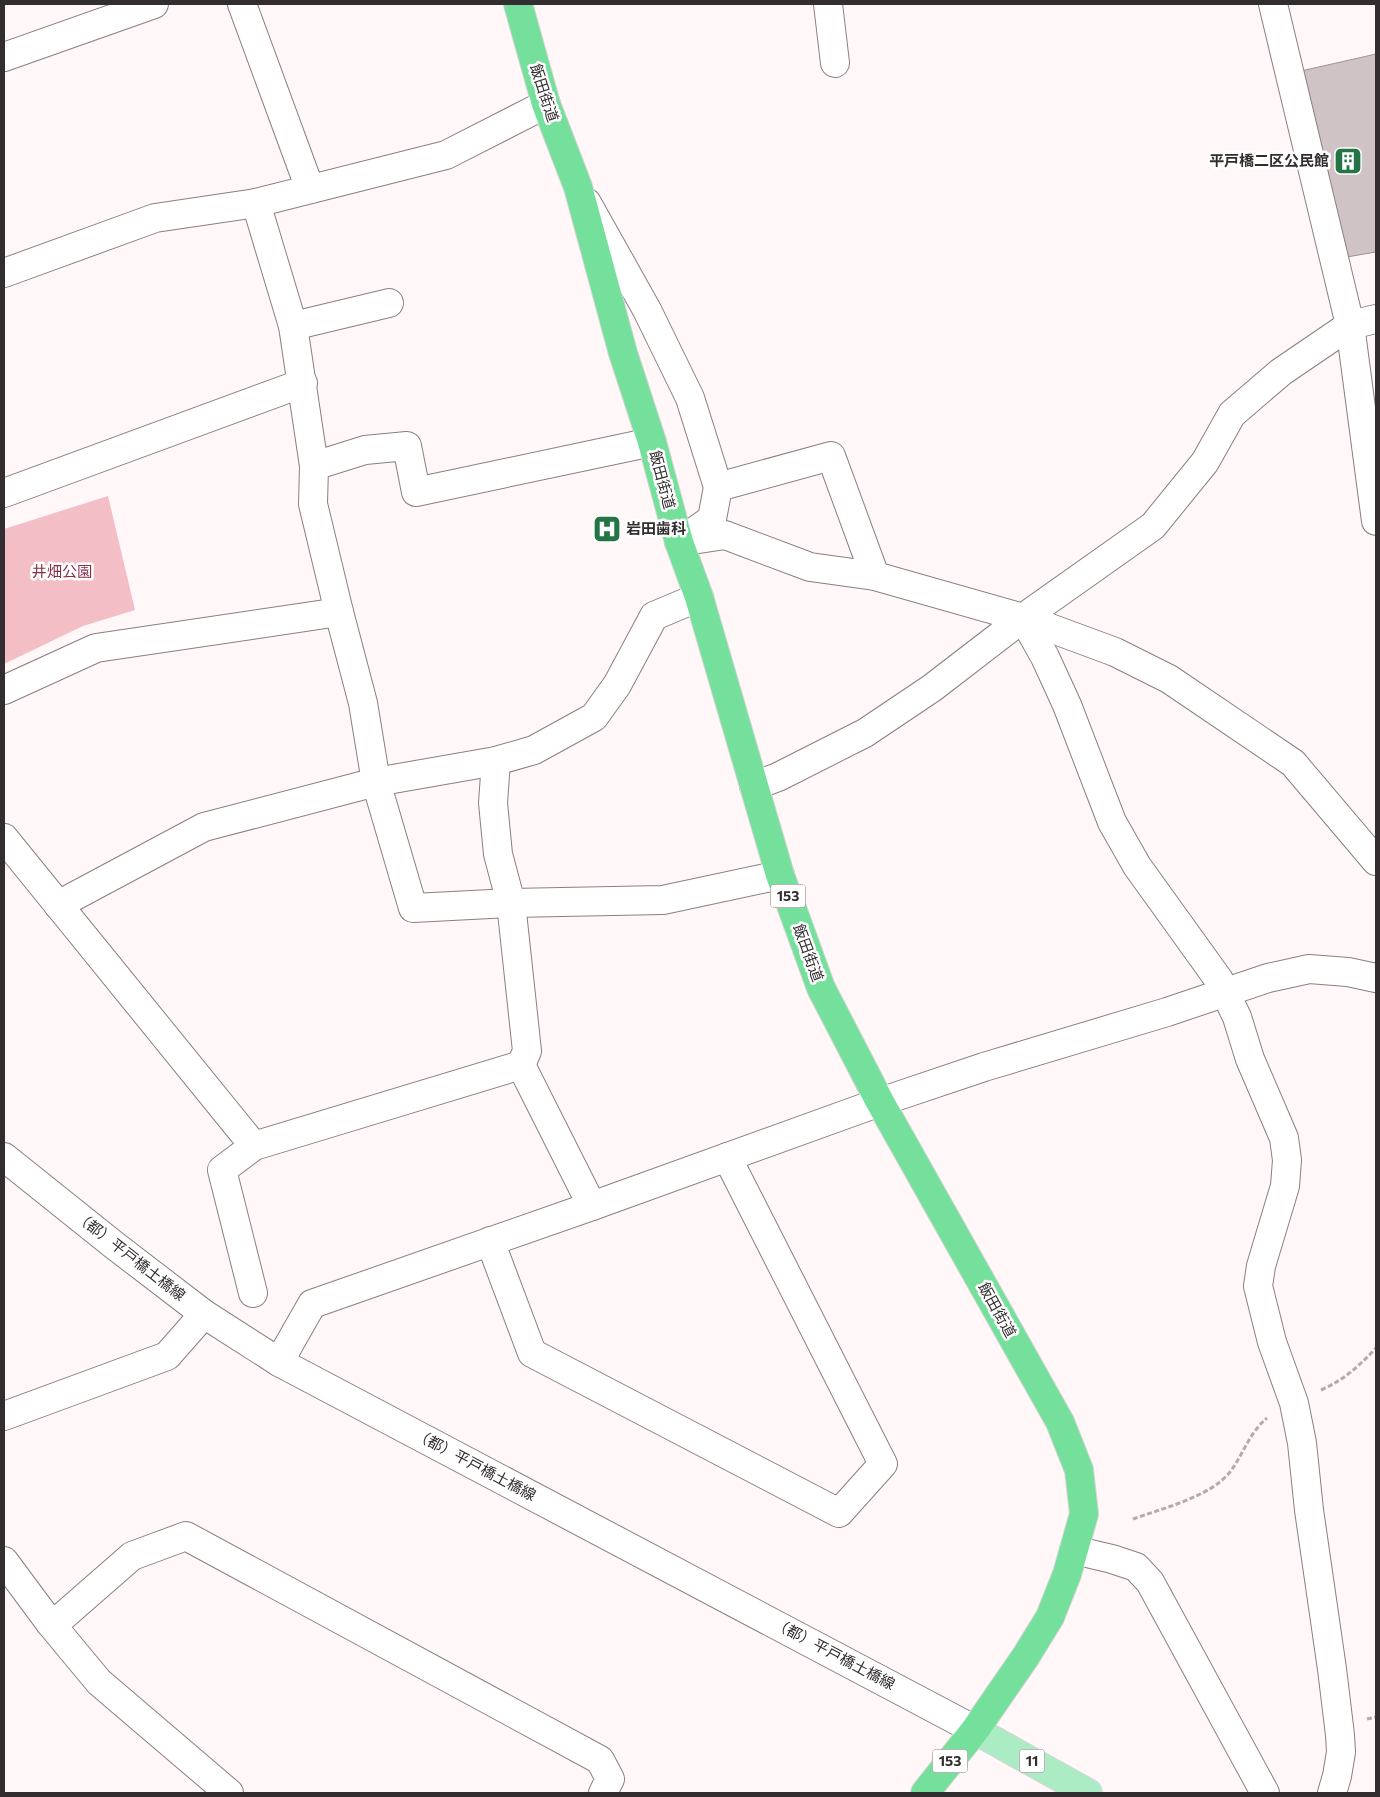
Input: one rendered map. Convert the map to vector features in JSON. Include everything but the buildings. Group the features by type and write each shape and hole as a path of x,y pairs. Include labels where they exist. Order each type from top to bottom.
{"highway":[{"name":"飯田街道","path":"518,4 546,104 578,187 623,353 652,442 679,542 699,597 780,875 821,988 880,1102 1060,1422 1079,1470 1084,1514 1067,1574 1050,1617 975,1730"},
{"name":"153","path":"925,1793 975,1730"}],"main road":[{"name":"11","path":"975,1730 1088,1793"}],"street":[{"path":"4,57 154,4"},
{"path":"242,4 310,189"},
{"path":"828,4 835,63"},
{"path":"1273,4 1350,325 1376,522"},
{"path":"4,273 155,218 256,203 446,155 546,104"},
{"path":"578,187 647,310 690,398 718,487 712,519 679,542"},
{"path":"256,203 293,326 314,466 313,504 363,703 376,782 413,908 511,903 662,900 780,875"},
{"path":"293,326 389,303"},
{"path":"754,786 865,733 932,688 1023,618 1154,526 1205,462 1232,414 1281,372 1350,325 1376,319"},
{"path":"4,493 303,383"},
{"path":"314,466 366,450 407,446 416,492 652,442"},
{"path":"718,487 831,456 875,576"},
{"path":"679,542 725,535 810,567 875,576 1023,618 1116,652 1169,679 1293,763 1376,861"},
{"path":"58,905 204,827 376,782 496,761 534,750 594,717 617,684 654,616 699,597"},
{"path":"4,690 96,648 339,612"},
{"path":"1023,618 1045,657 1067,705 1112,822 1138,866 1214,972 1226,993 1237,1017 1250,1059 1284,1138 1287,1160 1285,1186 1261,1266 1258,1286 1272,1342 1294,1403 1302,1444 1309,1510 1339,1724 1341,1752 1338,1776 1332,1793"},
{"path":"253,1293 222,1170 254,1146 521,1065 527,1051 511,903 498,854 493,803 496,761"},
{"path":"4,838 254,1146"},
{"path":"279,1362 312,1304 880,1102 984,1067 1226,993 1268,978 1309,969 1348,972 1376,978"},
{"path":"521,1065 592,1206"},
{"name":"（都）平戸橋土橋線","path":"4,1156 114,1245 204,1314 279,1362 975,1730"},
{"path":"490,1241 532,1353 839,1513 883,1464 727,1157"},
{"path":"4,1416 168,1356 204,1314"},
{"path":"50,1623 60,1618 132,1556 186,1536 600,1760 610,1779 603,1793"},
{"path":"1074,1550 1136,1567 1150,1582 1265,1793"},
{"path":"4,1561 50,1623 99,1682 229,1793"}],"path":[{"path":"1133,1518 1204,1493 1219,1484 1231,1471 1258,1426 1269,1416 1339,1382 1358,1368 1376,1348"}],"green space":[{"name":"井畑公園","path":"108,496 135,610 83,626 4,664 4,529"}],"place":[{"name":"平戸橋二区公民館","path":"1348,161"},
{"name":"岩田歯科","path":"607,529"}]}
